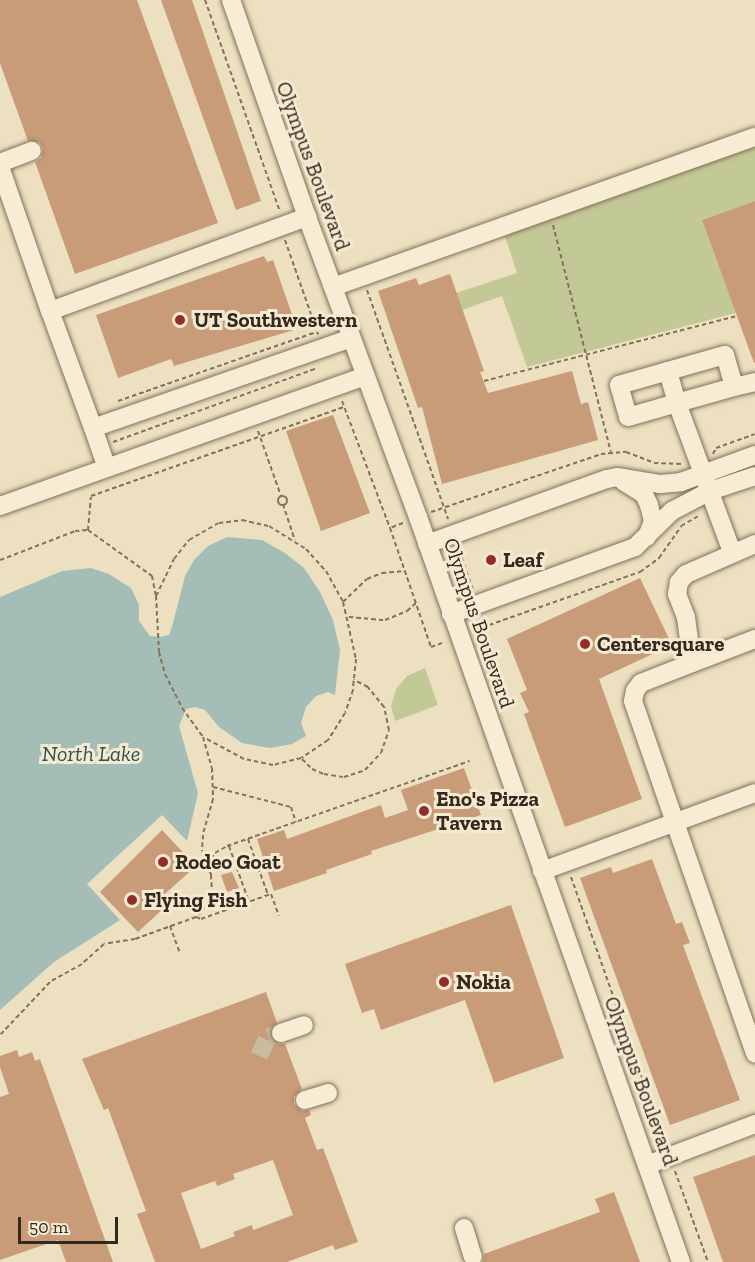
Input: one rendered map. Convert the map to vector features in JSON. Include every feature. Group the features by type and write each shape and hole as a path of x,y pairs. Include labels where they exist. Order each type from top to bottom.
{"street":[{"name":"Olympus Boulevard","path":"231,0 307,217 427,544 681,1262"},
{"path":"333,287 755,137"},
{"path":"32,151 0,165 100,447 99,471"},
{"path":"50,310 307,217"},
{"path":"93,428 320,339 351,338"},
{"path":"734,387 725,355 619,385 628,417 755,382"},
{"path":"668,371 677,403 701,466 706,500 732,552"},
{"path":"0,506 365,376"},
{"path":"427,544 606,478 617,477 660,484 681,482 701,466 755,455"},
{"path":"451,614 635,547 672,511 706,500 755,476"},
{"path":"617,477 644,494 652,521 647,537"},
{"path":"692,663 686,617 677,594 679,582 686,574 732,552 755,544"},
{"path":"755,639 641,683 635,691 633,701 755,1053"},
{"path":"542,870 755,793"},
{"path":"281,1033 304,1025"},
{"path":"305,1100 328,1093"},
{"path":"647,1164 755,1124"},
{"path":"464,1228 473,1257"}],"path":[{"path":"116,402 320,339 285,240 290,239 205,0"},
{"path":"549,209 611,452"},
{"path":"364,289 368,290 485,627"},
{"path":"484,381 737,316"},
{"path":"100,447 318,367"},
{"path":"336,386 390,528 431,647 445,642"},
{"path":"91,496 344,407"},
{"path":"111,422 118,440"},
{"path":"430,512 589,457 611,452 626,452 654,463 677,462 701,466 716,448 755,434"},
{"path":"88,530 91,496 99,471"},
{"path":"471,632 640,572 659,558 678,530 698,517 706,500"},
{"path":"283,504 295,540"},
{"path":"156,596 180,549 207,528 231,521 256,522 281,531 317,559 343,602 349,617 356,659 350,702 336,730 320,748 302,758 273,765 231,754 203,737"},
{"path":"390,528 402,523"},
{"path":"0,560 75,531 88,530 152,576 156,596 159,652 165,674 203,737 212,768 213,787 213,798 203,834 202,850 208,866 212,894 208,904 196,917 135,939 104,944 82,964 50,982 0,1035"},
{"path":"343,602 367,579 382,573 405,572"},
{"path":"349,617 385,620 407,611 416,603"},
{"path":"302,758 306,764 324,774 344,777 365,770 381,753 389,730 384,707 368,687 354,680"},
{"path":"208,866 215,853 229,846 470,761"},
{"path":"213,787 291,807 296,822"},
{"path":"248,839 268,895"},
{"path":"229,846 249,902"},
{"path":"563,874 573,878 708,1262"},
{"path":"196,917 201,919 271,894 279,916"},
{"path":"170,926 180,951"}],"green space":[{"path":"755,143 755,201 702,220 736,313 527,367 502,296 462,310 456,293 517,273 504,233"},
{"path":"425,668 438,705 395,721 391,706 396,689 407,676"}],"water":[{"name":"North Lake","path":"227,537 262,540 285,553 304,568 320,592 333,620 340,650 335,695 328,692 316,696 306,707 301,723 306,736 292,744 270,748 242,743 219,727 205,710 195,707 186,709 179,726 198,793 187,841 162,815 87,884 120,920 54,962 0,1010 0,597 62,571 91,568 109,574 131,588 139,605 139,621 150,636 169,635 185,576 194,560 208,546"}],"building":[{"path":"0,0 137,0 218,223 75,274 35,162 41,158 43,148 39,142 28,141 0,63"},
{"path":"161,0 192,0 261,201 236,210"},
{"path":"755,201 755,362 754,363 702,220"},
{"path":"264,256 267,262 273,260 297,329 174,366 171,359 118,378 96,315"},
{"path":"450,274 484,371 480,372 488,393 572,371 581,404 588,402 598,440 442,484 422,407 418,408 378,291 416,278 419,285"},
{"path":"333,415 370,513 321,531 286,431"},
{"path":"640,578 672,645 599,679 642,799 565,827 524,714 529,712 520,693 527,690 507,639"},
{"path":"464,768 481,815 371,851 372,854 326,870 327,873 274,891 257,839 284,830 287,839 381,805 385,818 408,810 401,790"},
{"path":"162,830 196,866 157,901 164,908 138,932 100,892"},
{"path":"652,859 676,924 682,922 690,943 683,945 740,1100 670,1125 580,878 611,867 613,873"},
{"path":"232,872 239,888 227,892 221,875"},
{"name":"Nokia","path":"511,905 564,1058 494,1083 465,1000 381,1030 374,1009 362,1013 345,964"},
{"path":"266,992 277,1023 270,1030 271,1037 278,1044 285,1044 302,1089 294,1097 294,1104 302,1111 309,1110 311,1115 305,1118 317,1150 323,1148 358,1242 335,1250 333,1245 287,1262 155,1262 137,1214 146,1211 108,1108 104,1110 82,1059","holes":["273,1160 293,1215 253,1230 252,1225 233,1232 235,1236 201,1249 181,1193 215,1181 217,1186 235,1179 233,1174"]},
{"path":"17,1050 19,1057 32,1052 35,1061 40,1059 113,1262 66,1262 58,1240 0,1260 0,1097 9,1094 0,1067 0,1056"},
{"path":"755,1155 755,1262 723,1262 693,1177"},
{"path":"614,1192 640,1262 483,1262 484,1254 600,1212 595,1199"}],"tunnel":[{"path":"259,1056 268,1037 281,1033"}],"place":[{"name":"UT Southwestern","path":"180,320"},
{"name":"Leaf","path":"491,560"},
{"name":"Centersquare","path":"585,644"},
{"name":"Eno's Pizza Tavern","path":"424,811"},
{"name":"Rodeo Goat","path":"163,862"},
{"name":"Flying Fish","path":"132,900"},
{"name":"Nokia","path":"444,982"}]}
